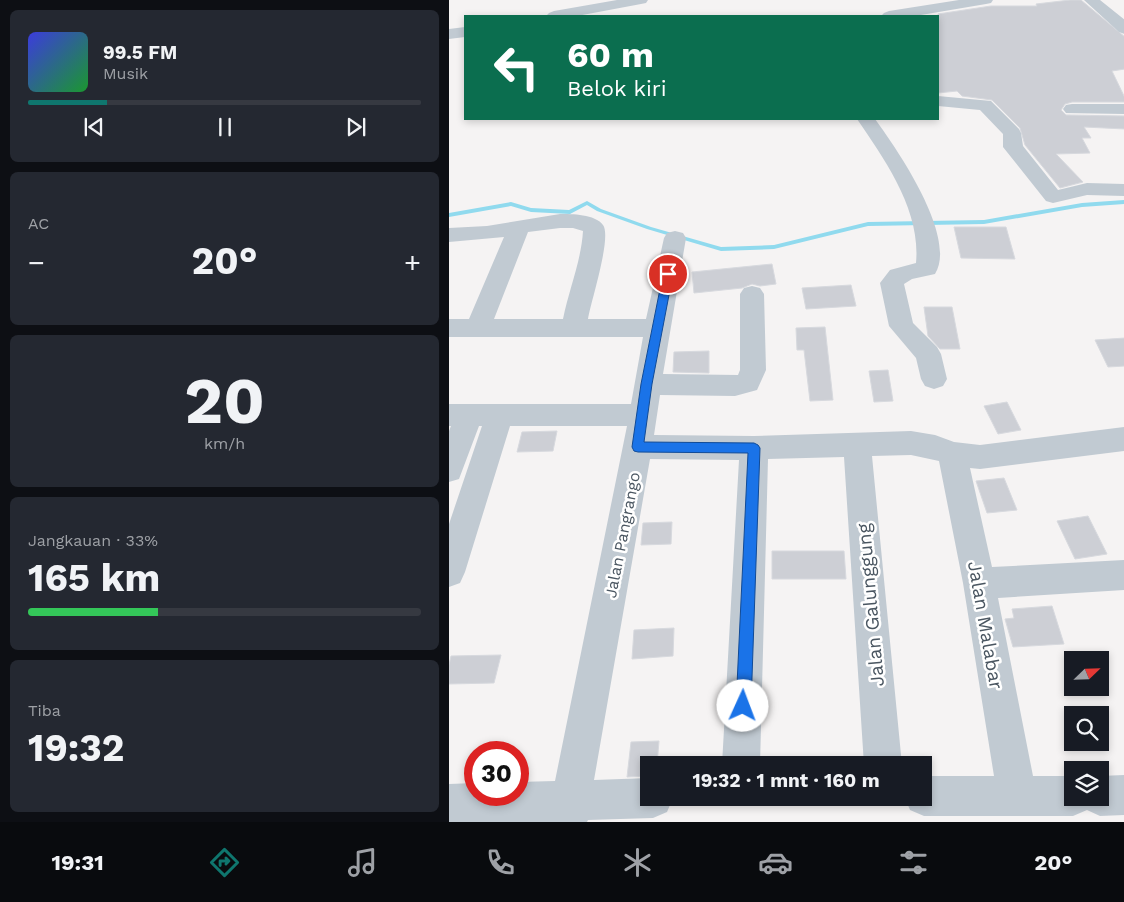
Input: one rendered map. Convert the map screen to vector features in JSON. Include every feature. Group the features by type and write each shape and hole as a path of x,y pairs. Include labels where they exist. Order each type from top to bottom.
{"street":[{"path":"559,15 641,0"},
{"path":"895,15 986,0"},
{"path":"1091,0 1124,29"},
{"path":"449,34 464,32"},
{"path":"939,101 977,103 987,106 1012,133 1013,147 1053,198 1087,189 1124,190"},
{"path":"1072,109 1124,109"},
{"path":"867,120 888,149 909,186 927,237 930,256 927,269 904,273 895,278 892,283 901,326 928,354 934,379"},
{"path":"449,235 481,234 558,221 590,224 595,228 593,253 579,300 574,328"},
{"path":"478,327 519,227"},
{"name":"Jalan Pangrango","path":"570,812 638,447 657,328 675,238"},
{"path":"647,384 735,386 748,383 753,370 751,294"},
{"path":"449,328 657,328"},
{"path":"449,470 459,414 643,415"},
{"path":"450,565 501,414"},
{"path":"638,447 754,448 917,444 935,447 953,454 989,457 1124,439"},
{"name":"Jalan Galunggung","path":"857,445 882,756"},
{"path":"741,756 754,448"},
{"name":"Jalan Malabar","path":"953,454 979,583 1017,796"},
{"path":"979,583 1124,575"},
{"path":"1109,796 1124,795"},
{"path":"932,796 1064,796"},
{"path":"449,804 570,812 640,800"}],"building":[{"path":"1081,0 1125,37 1125,69 1112,71 1125,98 1125,102 1072,102 1065,104 1061,110 1066,115 1125,116 1125,129 1084,127 1091,138 1082,138 1090,153 1056,154 1083,182 1060,188 1025,145 1020,128 992,100 962,96 957,91 939,93 938,14 991,6 1037,6 1036,4"},
{"path":"954,227 1006,227 1015,259 961,258"},
{"path":"772,264 776,284 760,286 752,284 742,288 694,293 692,272"},
{"path":"851,285 856,306 806,309 802,288"},
{"path":"924,307 952,307 960,349 940,349 928,336"},
{"path":"825,327 833,400 810,401 804,350 797,350 796,328"},
{"path":"1125,338 1125,366 1108,367 1095,340"},
{"path":"709,351 709,373 673,372 674,352"},
{"path":"888,370 893,401 874,402 869,371"},
{"path":"1007,402 1021,430 998,434 984,406"},
{"path":"557,431 553,451 517,452 522,432"},
{"path":"1004,478 1017,510 987,513 976,481"},
{"path":"1088,516 1107,554 1075,559 1057,521"},
{"path":"672,522 671,544 641,545 643,523"},
{"path":"772,551 844,551 846,579 772,579"},
{"path":"1052,606 1064,644 1013,647 1005,619 1014,618 1012,609"},
{"path":"674,628 673,656 632,659 634,630"},
{"path":"501,655 494,683 449,684 451,656"},
{"path":"659,741 658,756 640,756 640,776 627,777 631,742"}],"waterway":[{"path":"449,215 511,204 531,210 570,212 587,203 599,210 649,228 721,249 774,247 868,224 984,222 1082,205 1125,202"}],"route":[{"path":"668,274 647,384 638,447 754,448 743,706"}]}
